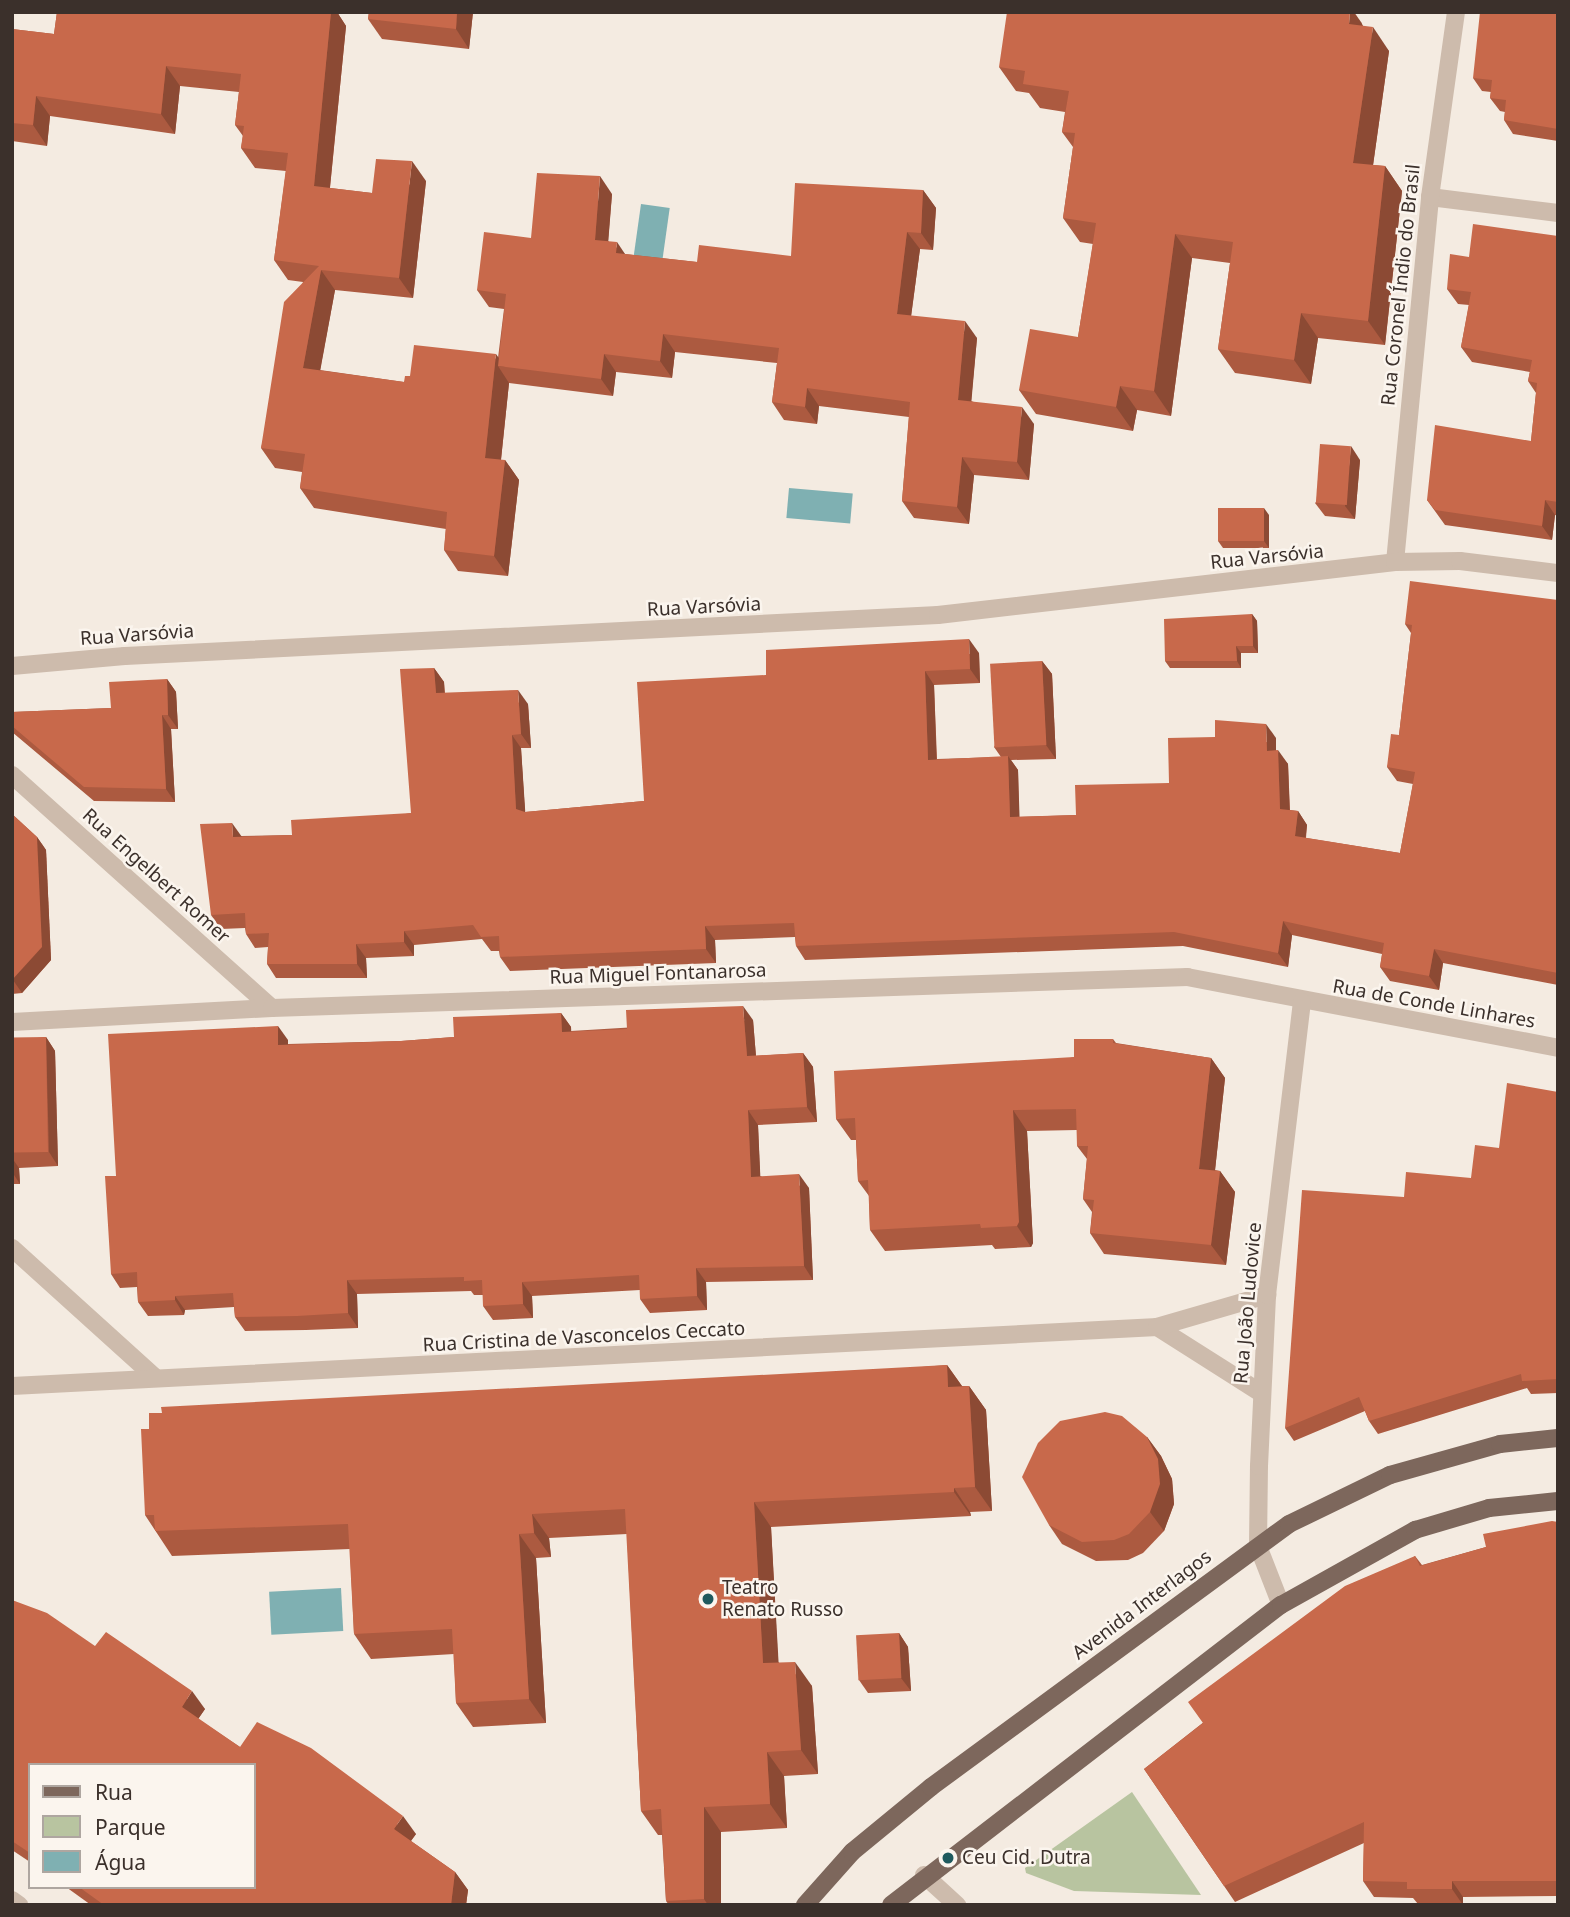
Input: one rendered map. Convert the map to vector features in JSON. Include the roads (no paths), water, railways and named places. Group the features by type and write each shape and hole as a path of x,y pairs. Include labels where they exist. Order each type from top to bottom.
{"main road":[{"name":"Avenida Interlagos","path":"805,1905 852,1852 931,1787 1289,1524 1390,1475 1500,1444 1558,1438"},
{"path":"891,1905 924,1875 1281,1605 1415,1530 1489,1508 1558,1501"}],"street":[{"name":"Rua Coronel Índio do Brasil","path":"1395,562 1430,197 1456,12"},
{"path":"1430,197 1558,214"},
{"name":"Rua Varsóvia","path":"12,666 124,656 938,615 1395,562 1460,561 1558,573"},
{"name":"Rua Engelbert Romer","path":"12,775 272,1008"},
{"name":"Rua Miguel Fontanarosa","path":"12,1022 272,1008 1187,977 1242,985 1302,1002"},
{"name":"Rua de Conde Linhares","path":"1302,1002 1558,1048"},
{"name":"Rua João Ludovice","path":"1281,1605 1258,1546 1261,1393 1267,1295 1302,1002"},
{"path":"12,1248 156,1378"},
{"name":"Rua Cristina de Vasconcelos Ceccato","path":"12,1386 1157,1327 1267,1295"},
{"path":"1157,1327 1261,1393"},
{"path":"924,1875 957,1905"},
{"path":"12,1900 19,1905"}],"water":[{"path":"641,204 670,208 662,263 633,259"},
{"path":"789,488 853,494 850,523 786,518"},
{"path":"341,1588 343,1631 271,1635 269,1592"}],"place":[{"name":"Teatro Renato Russo","path":"708,1599"},
{"name":"Ceu Cid. Dutra","path":"948,1858"}]}
